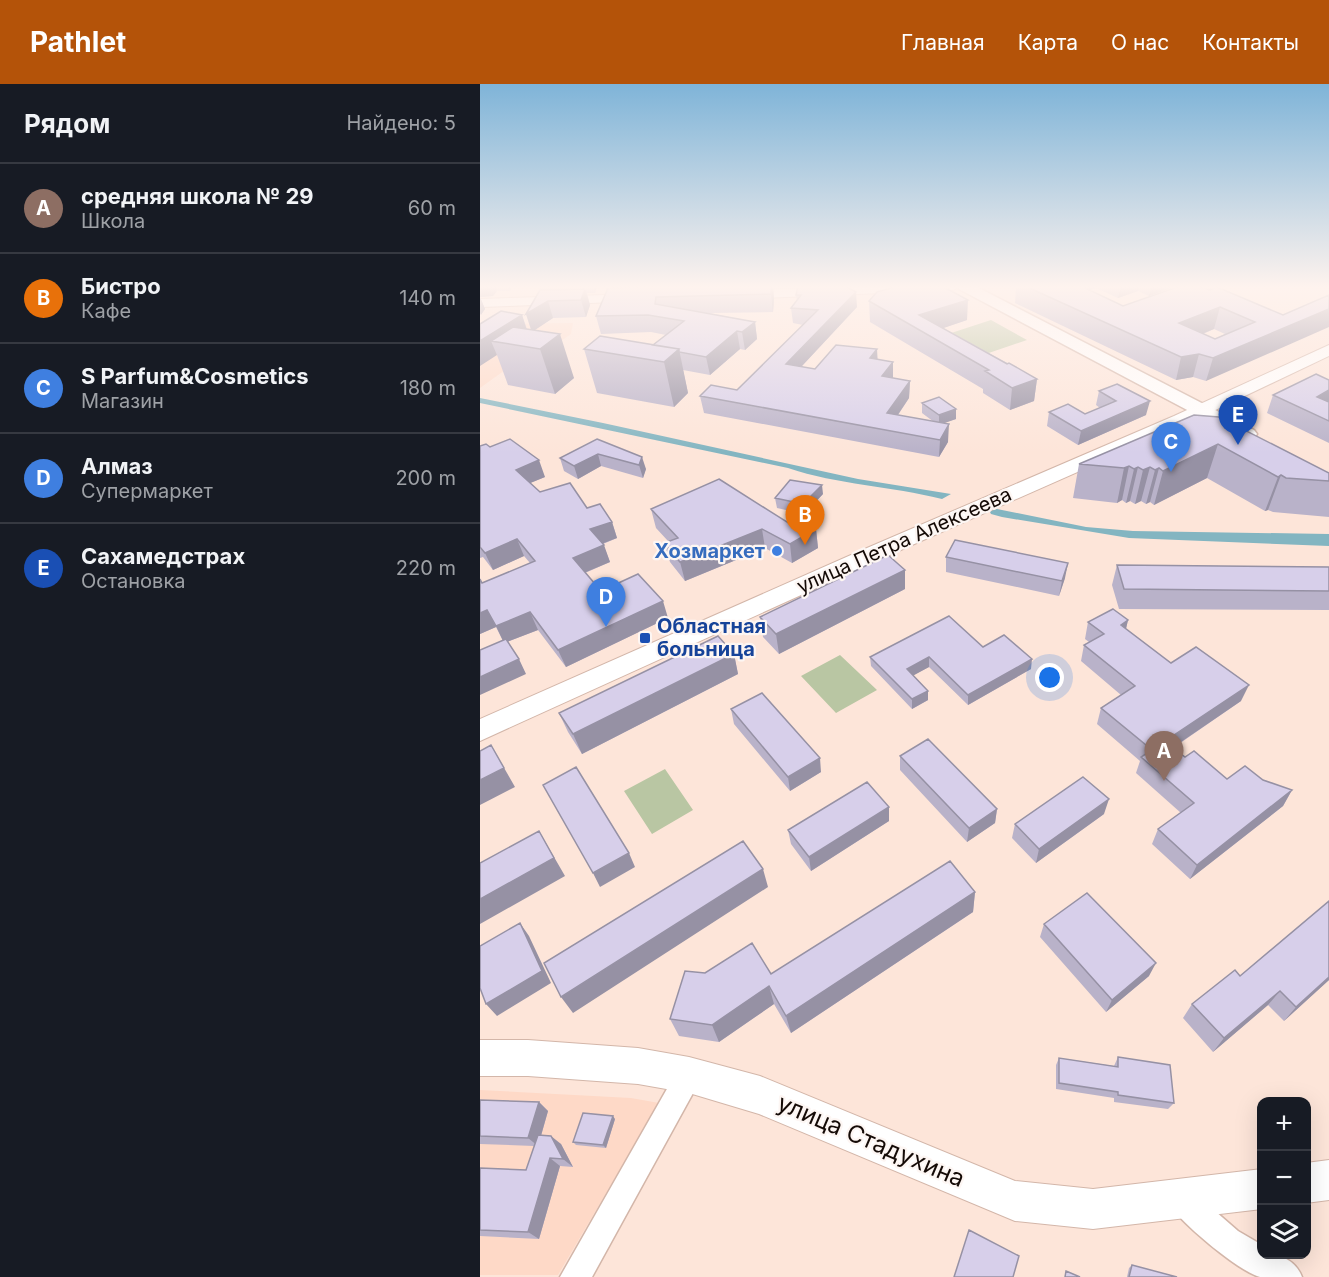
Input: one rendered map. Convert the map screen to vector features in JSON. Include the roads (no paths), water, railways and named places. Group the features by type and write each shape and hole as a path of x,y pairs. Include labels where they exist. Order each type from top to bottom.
{"main road":[{"path":"1070,342 1266,444"}],"street":[{"name":"улица Петра Алексеева","path":"480,731 889,546 1201,410 1329,350"},
{"name":"улица Стадухина","path":"480,1058 528,1058 638,1066 689,1075 760,1095 1015,1201 1093,1209 1257,1190"},
{"path":"575,1277 689,1075"},
{"path":"1311,1182 1329,1180"},
{"path":"1181,1200 1228,1241 1287,1277"}],"water":[{"path":"480,398 858,479 951,494 942,499 845,482 480,403"},
{"path":"997,509 1086,527 1133,531 1329,534 1329,546 1129,538 1002,517 991,514 989,510"}],"place":[{"name":"Сахамедстрах","path":"1238,445"},
{"name":"S Parfum&Cosmetics","path":"1171,472"},
{"name":"Бистро","path":"805,545"},
{"name":"Хозмаркет","path":"777,551"},
{"name":"Алмаз","path":"606,627"},
{"name":"Областная больница","path":"645,638"},
{"name":"средняя школа № 29","path":"1164,781"}]}
